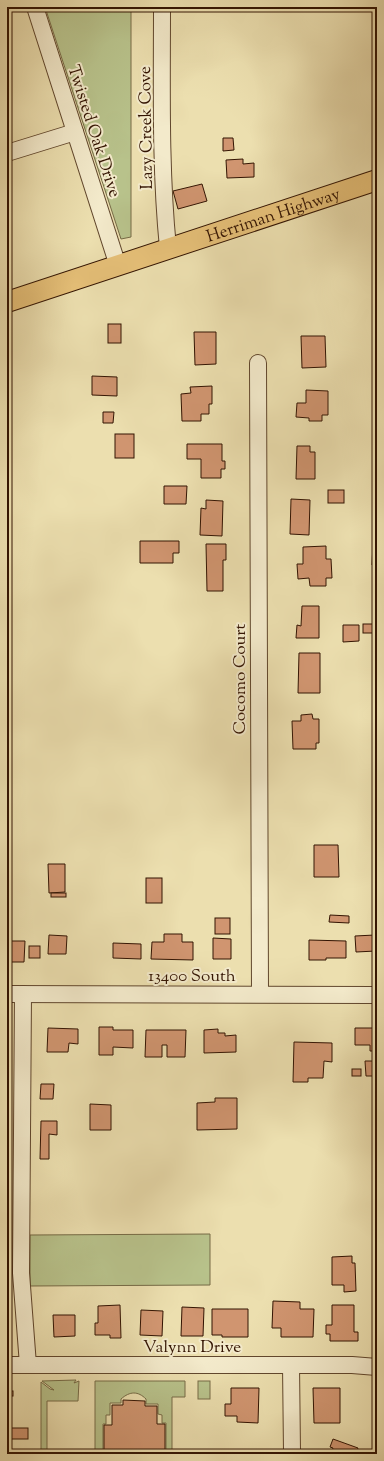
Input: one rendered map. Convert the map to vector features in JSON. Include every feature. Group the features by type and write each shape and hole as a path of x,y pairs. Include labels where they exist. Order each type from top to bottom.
{"main road":[{"name":"Herriman Highway","path":"7,302 377,180"}],"street":[{"name":"Twisted Oak Drive","path":"35,7 118,266"},
{"name":"Lazy Creek Cove","path":"162,7 162,123 165,217 168,248"},
{"path":"7,153 75,132"},
{"name":"Cocomo Court","path":"258,363 260,994"},
{"path":"15,994 21,1273 28,1365"},
{"name":"13400 South","path":"15,994 377,995"},
{"name":"Valynn Drive","path":"7,1365 352,1365 377,1367"},
{"path":"291,1365 292,1452"}],"green space":[{"path":"45,7 131,7 131,237 121,239"},
{"path":"210,1234 210,1285 30,1286 30,1235"},
{"path":"76,1380 74,1383 79,1381 78,1401 47,1401 47,1454 41,1454 41,1382 50,1389 54,1390 42,1381"},
{"path":"95,1381 185,1381 185,1397 172,1397 172,1454 159,1454 159,1452 166,1451 166,1423 162,1423 162,1415 158,1414 158,1404 146,1404 146,1399 143,1396 137,1393 131,1393 121,1399 121,1403 110,1403 110,1415 106,1415 106,1424 103,1424 103,1454 95,1454"},
{"path":"198,1381 210,1381 210,1399 198,1399"}],"building":[{"path":"223,138 233,138 234,150 223,151"},
{"path":"243,159 243,164 254,163 254,177 227,178 226,160"},
{"path":"202,184 207,201 178,209 173,191"},
{"path":"108,324 121,324 121,343 108,343"},
{"path":"194,332 216,332 216,364 195,365"},
{"path":"301,336 325,336 326,367 302,368"},
{"path":"92,376 117,377 117,396 92,395"},
{"path":"212,386 212,404 209,404 209,414 201,414 201,421 182,421 181,394 191,393 190,387"},
{"path":"306,390 328,391 328,415 322,415 322,421 309,421 309,418 296,417 297,403 306,403"},
{"path":"103,412 114,412 113,423 103,423"},
{"path":"115,434 134,434 134,458 115,458"},
{"path":"187,444 222,444 222,461 225,461 225,469 221,469 221,478 201,478 201,459 187,459"},
{"path":"297,446 310,446 310,452 315,452 315,479 296,479"},
{"path":"164,486 187,486 186,504 164,504"},
{"path":"328,490 344,490 344,503 328,503"},
{"path":"291,499 310,500 309,535 290,534"},
{"path":"206,500 223,501 222,536 200,535 201,508 206,509"},
{"path":"140,541 179,541 179,553 173,553 173,563 140,563"},
{"path":"373,543 377,543 377,565 372,565"},
{"path":"206,544 226,544 226,560 223,560 223,591 207,591"},
{"path":"326,546 326,559 331,559 332,578 326,578 326,586 310,586 309,578 298,579 297,564 303,564 303,547"},
{"path":"302,606 319,606 319,638 296,638 297,625 301,626"},
{"path":"363,624 377,624 377,633 363,633"},
{"path":"343,625 359,625 359,641 343,642"},
{"path":"299,653 320,653 320,693 298,693"},
{"path":"312,714 313,719 319,719 319,743 316,743 316,749 293,749 292,721 301,721 301,715"},
{"path":"314,845 338,845 339,877 314,877"},
{"path":"48,864 65,864 65,892 49,893"},
{"path":"146,878 162,878 162,903 146,903"},
{"path":"51,893 66,893 66,897 51,897"},
{"path":"330,915 349,916 349,923 329,922"},
{"path":"215,918 230,918 230,934 215,934"},
{"path":"164,934 182,934 182,942 193,942 193,960 151,959 152,942 164,942"},
{"path":"49,935 67,936 66,954 48,954"},
{"path":"375,935 376,951 356,952 355,936"},
{"path":"213,938 231,939 231,959 213,959"},
{"path":"309,940 346,941 346,958 309,960"},
{"path":"10,941 25,941 24,962 10,962"},
{"path":"113,943 141,944 141,959 113,958"},
{"path":"29,946 40,946 40,958 29,958"},
{"path":"99,1027 113,1027 113,1030 133,1030 133,1048 113,1047 113,1055 99,1055"},
{"path":"48,1028 78,1029 78,1044 69,1043 68,1052 47,1052"},
{"path":"355,1028 377,1028 377,1051 370,1051 370,1045 355,1045"},
{"path":"218,1029 218,1033 225,1033 225,1036 236,1035 236,1052 204,1053 204,1030"},
{"path":"146,1030 186,1030 185,1057 167,1057 167,1045 162,1045 162,1057 145,1057"},
{"path":"294,1042 332,1043 332,1062 324,1061 323,1078 308,1078 308,1082 293,1082"},
{"path":"365,1061 377,1061 377,1076 366,1076"},
{"path":"352,1069 361,1069 361,1076 352,1076"},
{"path":"41,1084 54,1084 53,1099 40,1099"},
{"path":"215,1098 237,1098 237,1129 197,1130 197,1103 215,1102"},
{"path":"90,1104 111,1105 111,1130 90,1130"},
{"path":"41,1121 57,1121 57,1135 49,1134 49,1159 40,1159"},
{"path":"352,1256 352,1263 355,1263 356,1291 344,1292 344,1285 332,1285 332,1257"},
{"path":"273,1301 300,1302 300,1309 314,1309 313,1337 281,1337 281,1328 272,1328"},
{"path":"120,1305 121,1338 110,1338 110,1335 95,1335 95,1323 98,1323 98,1306"},
{"path":"332,1305 354,1305 354,1332 358,1332 358,1341 330,1341 330,1334 326,1334 326,1325 332,1325"},
{"path":"182,1307 204,1308 203,1336 181,1336"},
{"path":"212,1309 248,1309 248,1337 222,1337 222,1335 212,1335"},
{"path":"141,1310 163,1311 162,1336 140,1335"},
{"path":"53,1315 75,1315 75,1336 54,1337"},
{"path":"231,1388 259,1388 258,1423 237,1422 237,1416 225,1416 225,1404 231,1404"},
{"path":"313,1388 340,1388 340,1423 314,1423"},
{"path":"7,1391 13,1391 13,1396 7,1396"},
{"path":"374,1399 377,1399 377,1418 374,1418"},
{"path":"123,1400 145,1401 145,1406 157,1406 157,1424 165,1424 165,1451 159,1451 159,1454 110,1454 110,1450 104,1450 104,1425 112,1425 112,1405 123,1405"},
{"path":"7,1428 28,1428 28,1439 7,1439"},
{"path":"333,1439 358,1448 356,1454 331,1454 333,1448 330,1447"}]}
